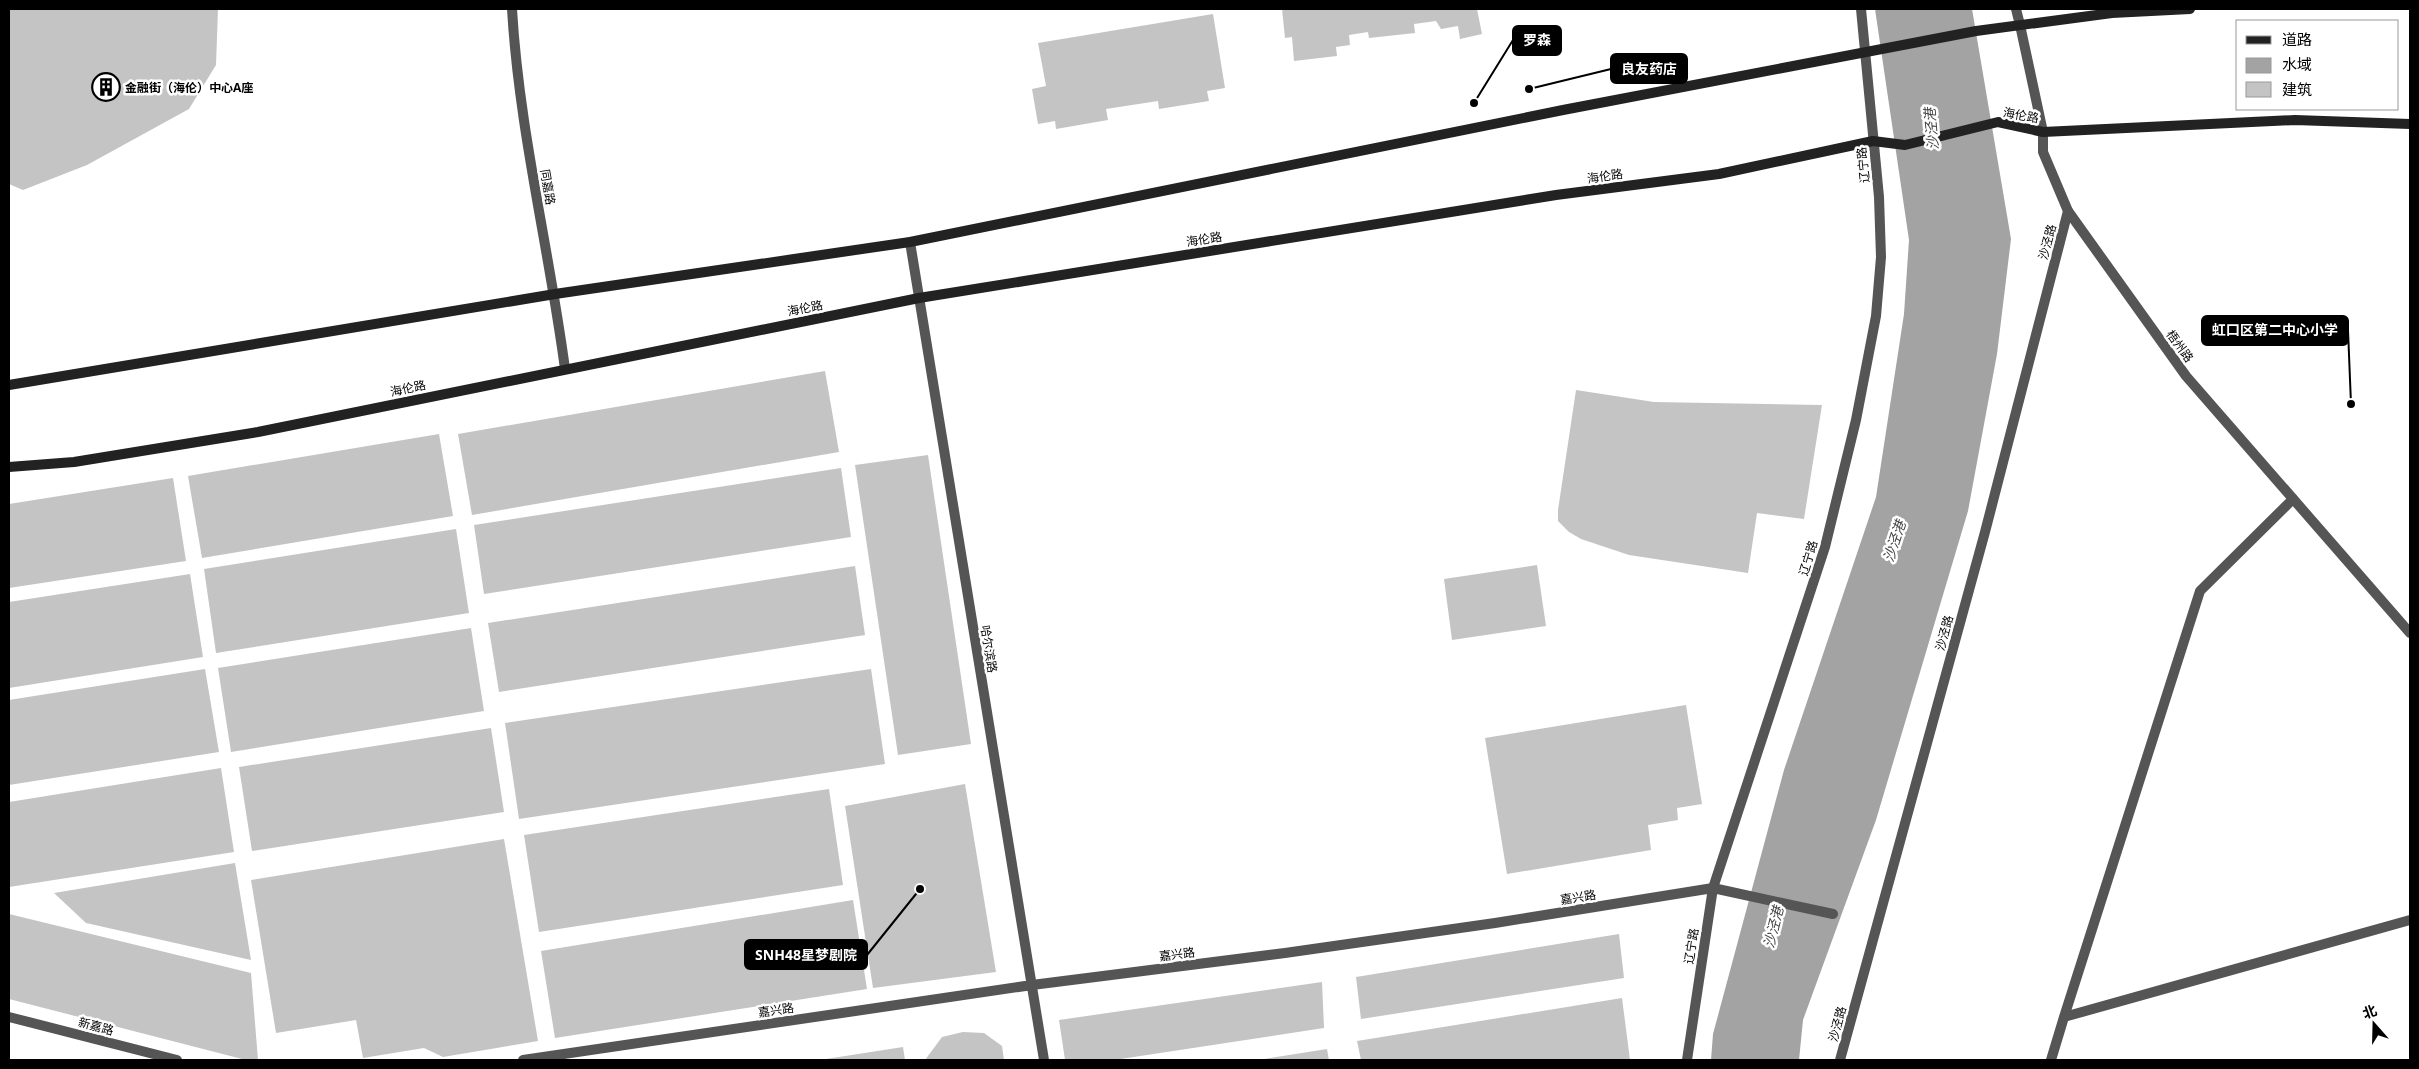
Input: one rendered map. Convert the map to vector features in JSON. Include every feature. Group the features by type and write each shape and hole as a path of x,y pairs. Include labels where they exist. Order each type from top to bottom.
{"main road":[{"path":"9,385 555,294 910,242 1888,46 1976,31 2112,13 2190,9"},
{"name":"海伦路","path":"9,467 74,462 258,432 919,298 1547,197 1719,174 1873,141 1905,145 1998,122 2043,132 2295,120 2410,124"}],"street":[{"name":"同嘉路","path":"512,9 522,113 555,294 565,369"},
{"name":"辽宁路","path":"1687,1060 1713,888 1825,548 1856,420 1876,316 1882,256 1879,197 1861,9"},
{"name":"梧州路","path":"2016,9 2043,132 2043,152 2068,211 2186,376 2410,633"},
{"name":"沙泾路","path":"1840,1060 1985,532 2068,211"},
{"name":"哈尔滨路","path":"910,242 1044,1060"},
{"path":"2051,1060 2200,591 2292,499"},
{"name":"嘉兴路","path":"523,1060 1032,985 1294,952 1713,888 1833,914"},
{"path":"2064,1017 2410,920"},
{"name":"新嘉路","path":"9,1017 177,1060"}],"water":[{"name":"沙泾港","path":"1875,9 1972,9 2011,239 1997,354 1968,511 1876,820 1803,1020 1799,1060 1711,1060 1713,1034 1784,770 1876,497 1904,314 1909,240"}],"building":[{"name":"金融街（海伦）中心A座","path":"9,9 218,9 216,65 189,109 87,165 23,190 9,184"},
{"path":"1282,9 1477,9 1482,34 1460,39 1458,26 1441,29 1436,21 1414,24 1415,33 1369,38 1368,32 1349,35 1350,45 1336,47 1337,56 1294,61 1292,37 1285,38"},
{"path":"1213,14 1225,88 1207,91 1209,101 1159,109 1158,101 1106,109 1108,120 1056,129 1055,121 1038,124 1032,89 1046,86 1038,43"},
{"path":"825,371 839,452 472,515 458,434"},
{"path":"1576,390 1654,402 1822,405 1804,519 1757,513 1748,573 1629,555 1581,539 1569,532 1558,521"},
{"path":"439,434 453,516 202,558 188,476"},
{"path":"928,455 971,744 898,755 855,465"},
{"path":"841,468 851,537 484,594 474,525"},
{"path":"173,478 186,561 9,588 9,504"},
{"path":"456,529 469,613 216,653 204,569"},
{"path":"1537,565 1546,626 1452,640 1444,579"},
{"path":"855,566 865,635 499,692 488,623"},
{"path":"190,574 203,657 9,688 9,602"},
{"path":"471,628 484,711 231,752 218,668"},
{"path":"205,669 219,752 9,785 9,700"},
{"path":"871,669 885,764 519,819 505,723"},
{"path":"1686,705 1702,804 1677,808 1678,820 1648,825 1651,850 1507,874 1485,738"},
{"path":"491,728 504,812 252,851 239,767"},
{"path":"221,768 234,852 9,887 9,802"},
{"path":"965,784 996,972 873,988 845,806"},
{"path":"829,789 843,885 539,932 524,835"},
{"path":"504,839 538,1041 443,1057 424,1048 363,1058 356,1020 276,1033 251,880"},
{"path":"235,863 251,960 86,923 54,893"},
{"path":"853,900 867,989 555,1038 541,951"},
{"path":"9,914 251,973 258,1060 246,1060 9,999"},
{"path":"1619,934 1624,978 1361,1019 1356,977"},
{"path":"1322,982 1324,1028 1114,1060 1065,1060 1059,1020"},
{"path":"1622,998 1630,1060 1361,1060 1357,1041"},
{"path":"963,1032 984,1033 1002,1046 1004,1060 925,1060 942,1037"},
{"path":"903,1047 905,1060 826,1060 826,1059"},
{"path":"1327,1049 1329,1060 1264,1060 1264,1059"}],"place":[{"name":"金融街（海伦）中心A座","path":"106,87"},
{"name":"良友药店","path":"1529,89"},
{"name":"罗森","path":"1474,103"},
{"name":"虹口区第二中心小学","path":"2351,404"},
{"name":"SNH48星梦剧院","path":"920,889"}]}
